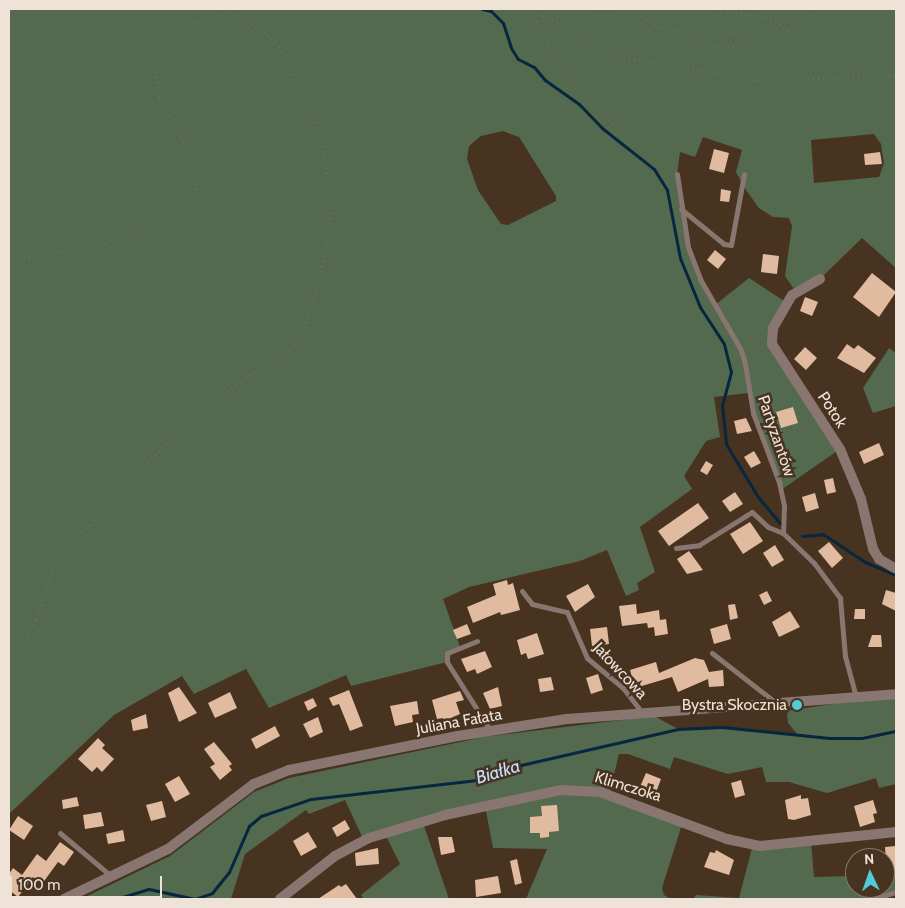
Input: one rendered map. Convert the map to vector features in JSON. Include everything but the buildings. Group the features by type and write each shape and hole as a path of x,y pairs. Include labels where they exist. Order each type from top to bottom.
{"street":[{"name":"Potok","path":"820,279 792,295 774,328 772,344 840,449 861,499 873,549 879,559 896,569"},
{"name":"Juliana Fałata","path":"64,899 192,834 267,777 490,730 642,712 896,694"},
{"name":"Klimczoka","path":"280,899 334,856 369,838 445,816 561,790 600,792 727,839 759,846 896,832"}],"lane":[{"name":"Partyzantów","path":"677,174 688,247 700,279 743,357 753,412 779,482 784,506 784,533"},
{"path":"681,209 724,244 731,245 744,174"},
{"path":"676,548 699,545 752,512 768,526 784,533 814,563 840,598 845,656 856,697"},
{"name":"Jałowcowa","path":"522,590 532,604 567,612 587,658 623,688 642,712"},
{"path":"476,641 447,652 447,662 490,730"},
{"path":"712,653 775,702"},
{"path":"60,833 111,876"},
{"path":"873,899 896,892"}],"path":[{"path":"9,653 28,634 36,620 52,569 65,544 91,525 116,494 174,437 241,381 290,351 304,328 327,248 331,199 327,167 310,111 286,59 265,33 224,9"},
{"path":"530,9 557,24 576,41 624,58 758,81 896,76"},
{"path":"555,9 559,17 557,24"},
{"path":"579,9 598,17 634,11 657,27 677,31 688,40 718,48 739,46 742,40 740,35 725,33 718,16 721,11 771,19 788,31 809,21 811,14 808,9"},
{"path":"532,11 549,45 577,88 613,124 677,174"},
{"path":"9,260 96,247 164,219 187,202 197,185 189,151 158,98 156,63 161,49 189,25 232,13"}],"green space":[{"path":"9,9 896,9 896,268 862,238 820,279 796,292 785,276 792,226 789,218 773,217 759,208 746,190 736,172 742,150 703,137 695,157 680,152 677,174 688,247 700,279 715,305 749,278 787,303 771,337 840,449 781,490 748,393 714,397 720,437 706,441 684,476 692,489 640,527 655,572 637,583 639,590 626,596 607,550 580,561 469,587 443,599 460,647 447,653 447,662 351,686 346,675 269,708 246,669 194,694 182,676 114,715 9,814","holes":["503,131 519,137 556,196 556,201 508,225 501,224 478,190 467,159 469,146 481,136","874,134 881,144 884,163 879,177 814,183 811,140"]},
{"path":"889,348 896,353 896,406 873,413 863,388"},
{"path":"896,694 896,784 879,788 876,778 827,793 789,782 766,782 762,767 728,774 674,757 670,769 628,754 619,754 609,795 683,821 662,888 664,895 671,899 526,899 547,849 493,848 485,806 423,823 449,899 364,899 361,895 400,864 385,834 364,841 345,800 309,814 306,810 245,854 231,899 81,899 170,856 254,792 289,778 484,737 654,716 678,729 722,727 799,736 788,723 787,711"},
{"path":"811,841 814,877 845,876 845,898 876,898 693,899 696,895 739,898 753,844"},
{"path":"896,876 896,892 895,892"}],"waterway":[{"path":"482,9 491,11 503,23 511,48 518,59 534,67 545,80 579,104 602,128 654,169 667,190 680,258 700,307 724,344 731,372 722,405 726,444 758,497 781,524"},
{"path":"802,536 823,534 865,562 896,575"},
{"name":"Białka","path":"116,899 149,889 195,899 212,893 229,872 249,826 261,816 311,799 486,779 521,765 678,729 722,727 829,738 862,738 896,731"}],"place":[{"name":"Bystra Skocznia","path":"797,705"}]}
